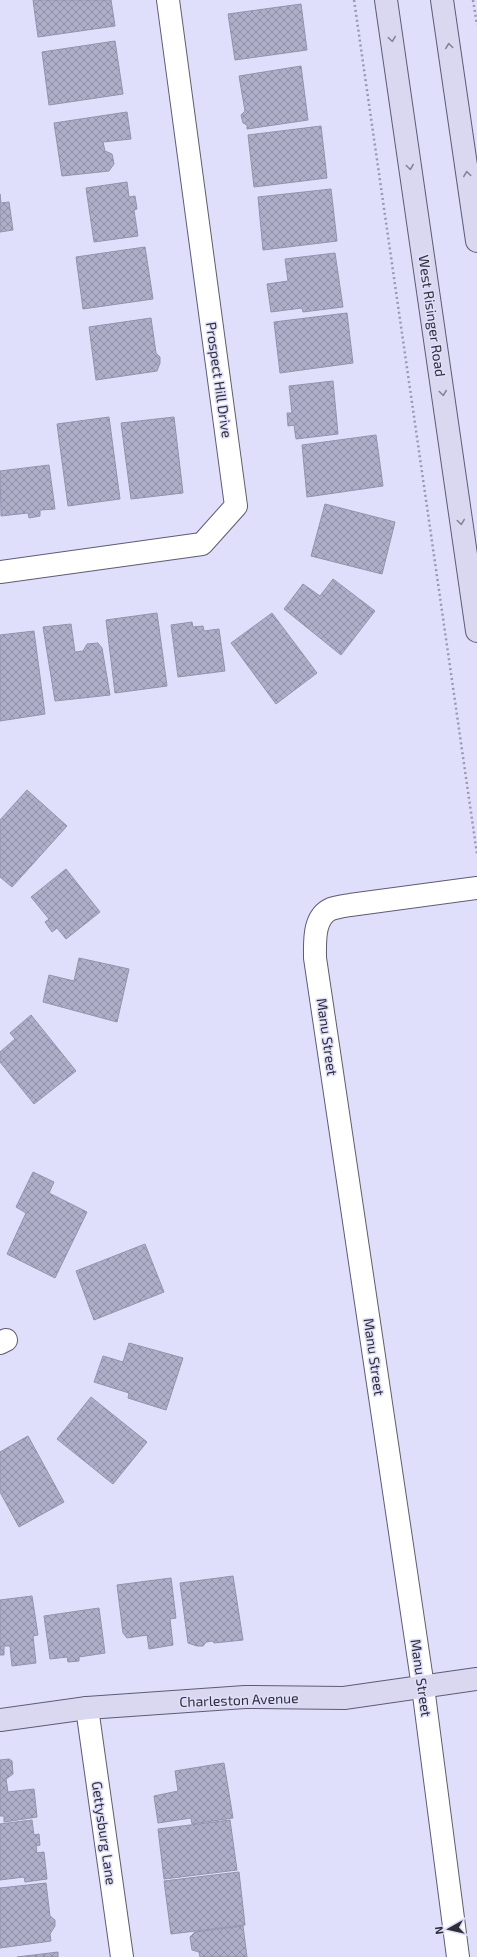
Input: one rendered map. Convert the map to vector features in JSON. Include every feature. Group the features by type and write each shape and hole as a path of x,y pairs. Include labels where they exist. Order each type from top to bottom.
{"main road":[{"name":"West Risinger Road","path":"386,0 477,631"},
{"path":"442,0 477,241"},
{"name":"Charleston Avenue","path":"0,1720 86,1708 245,1697 344,1698 477,1679"}],"street":[{"name":"Prospect Hill Drive","path":"0,572 202,544 236,506 168,0"},
{"name":"Manu Street","path":"458,1957 423,1687 316,966 315,937 319,921 330,910 350,905 477,888"},
{"name":"Gettysburg Lane","path":"86,1708 122,1957"}],"path":[{"path":"354,0 477,854"},
{"path":"474,0 477,25"}],"building":[{"path":"33,0 111,0 115,26 38,37"},
{"path":"301,4 307,50 235,60 228,14"},
{"path":"115,41 123,94 49,105 42,52"},
{"path":"301,66 308,120 247,129 247,125 243,123 241,115 245,111 239,76"},
{"path":"127,112 131,139 103,142 105,151 112,154 114,164 109,171 62,176 54,123"},
{"path":"321,126 327,178 254,187 248,135"},
{"path":"127,182 129,197 135,196 137,209 134,210 138,236 94,242 86,188"},
{"path":"331,189 337,241 263,250 258,197"},
{"path":"0,194 1,203 9,202 13,230 0,232"},
{"path":"145,247 153,299 83,309 76,257"},
{"path":"335,253 343,307 303,312 302,308 271,312 267,284 288,281 285,259"},
{"path":"347,313 353,363 280,373 274,322"},
{"path":"151,318 156,353 160,357 160,363 157,371 96,380 89,327"},
{"path":"333,381 338,434 296,439 294,425 288,426 287,413 292,413 289,386"},
{"path":"109,417 120,499 68,506 57,424"},
{"path":"174,417 183,493 131,499 121,423"},
{"path":"376,435 383,486 307,497 302,445"},
{"path":"49,465 55,509 40,510 40,516 29,518 28,513 1,516 0,471"},
{"path":"325,504 395,522 382,574 311,556"},
{"path":"333,579 375,611 341,655 284,609 303,584 320,596"},
{"path":"157,613 167,686 115,693 106,620"},
{"path":"272,613 317,673 276,704 231,643"},
{"path":"192,622 193,627 203,626 204,631 219,629 225,671 178,677 171,625"},
{"path":"71,624 75,652 83,651 87,644 98,643 102,648 110,695 55,701 43,627"},
{"path":"34,631 45,714 0,721 0,635"},
{"path":"27,790 67,826 12,887 0,877 0,820"},
{"path":"66,869 100,912 66,939 57,928 52,932 45,922 49,919 31,897"},
{"path":"79,958 129,969 117,1022 43,1002 49,975 74,981"},
{"path":"31,1015 76,1071 34,1104 0,1062 0,1052 15,1039 10,1033"},
{"path":"33,1172 54,1182 49,1193 87,1212 55,1278 7,1254 26,1213 16,1207"},
{"path":"145,1244 164,1292 94,1320 76,1271"},
{"path":"129,1343 183,1358 166,1410 128,1398 129,1393 94,1382 103,1356 123,1362"},
{"path":"91,1397 147,1442 113,1484 57,1439"},
{"path":"28,1436 64,1502 19,1527 0,1492 0,1452"},
{"path":"233,1576 243,1640 214,1643 213,1641 206,1642 203,1646 188,1643 180,1583"},
{"path":"171,1578 176,1618 170,1619 173,1645 149,1649 147,1635 127,1638 123,1633 117,1585"},
{"path":"32,1596 38,1635 33,1636 36,1663 12,1666 10,1646 4,1646 4,1655 0,1655 0,1600"},
{"path":"99,1608 105,1653 79,1657 79,1661 68,1662 67,1657 50,1659 44,1616"},
{"path":"9,1759 12,1761 13,1774 6,1779 8,1792 34,1789 37,1817 4,1822 4,1816 0,1816 0,1760"},
{"path":"224,1763 233,1818 192,1824 191,1818 158,1823 154,1796 178,1791 175,1771"},
{"path":"32,1820 34,1835 39,1834 40,1845 36,1846 37,1853 44,1852 47,1879 25,1882 24,1877 0,1880 0,1824"},
{"path":"230,1820 237,1870 164,1879 158,1829"},
{"path":"239,1872 245,1925 171,1934 164,1881"},
{"path":"46,1883 50,1916 55,1920 55,1926 50,1934 51,1941 0,1948 0,1888"},
{"path":"243,1926 247,1957 200,1957 199,1952 192,1950 190,1937 195,1932"},
{"path":"58,1952 58,1957 17,1957"}]}
